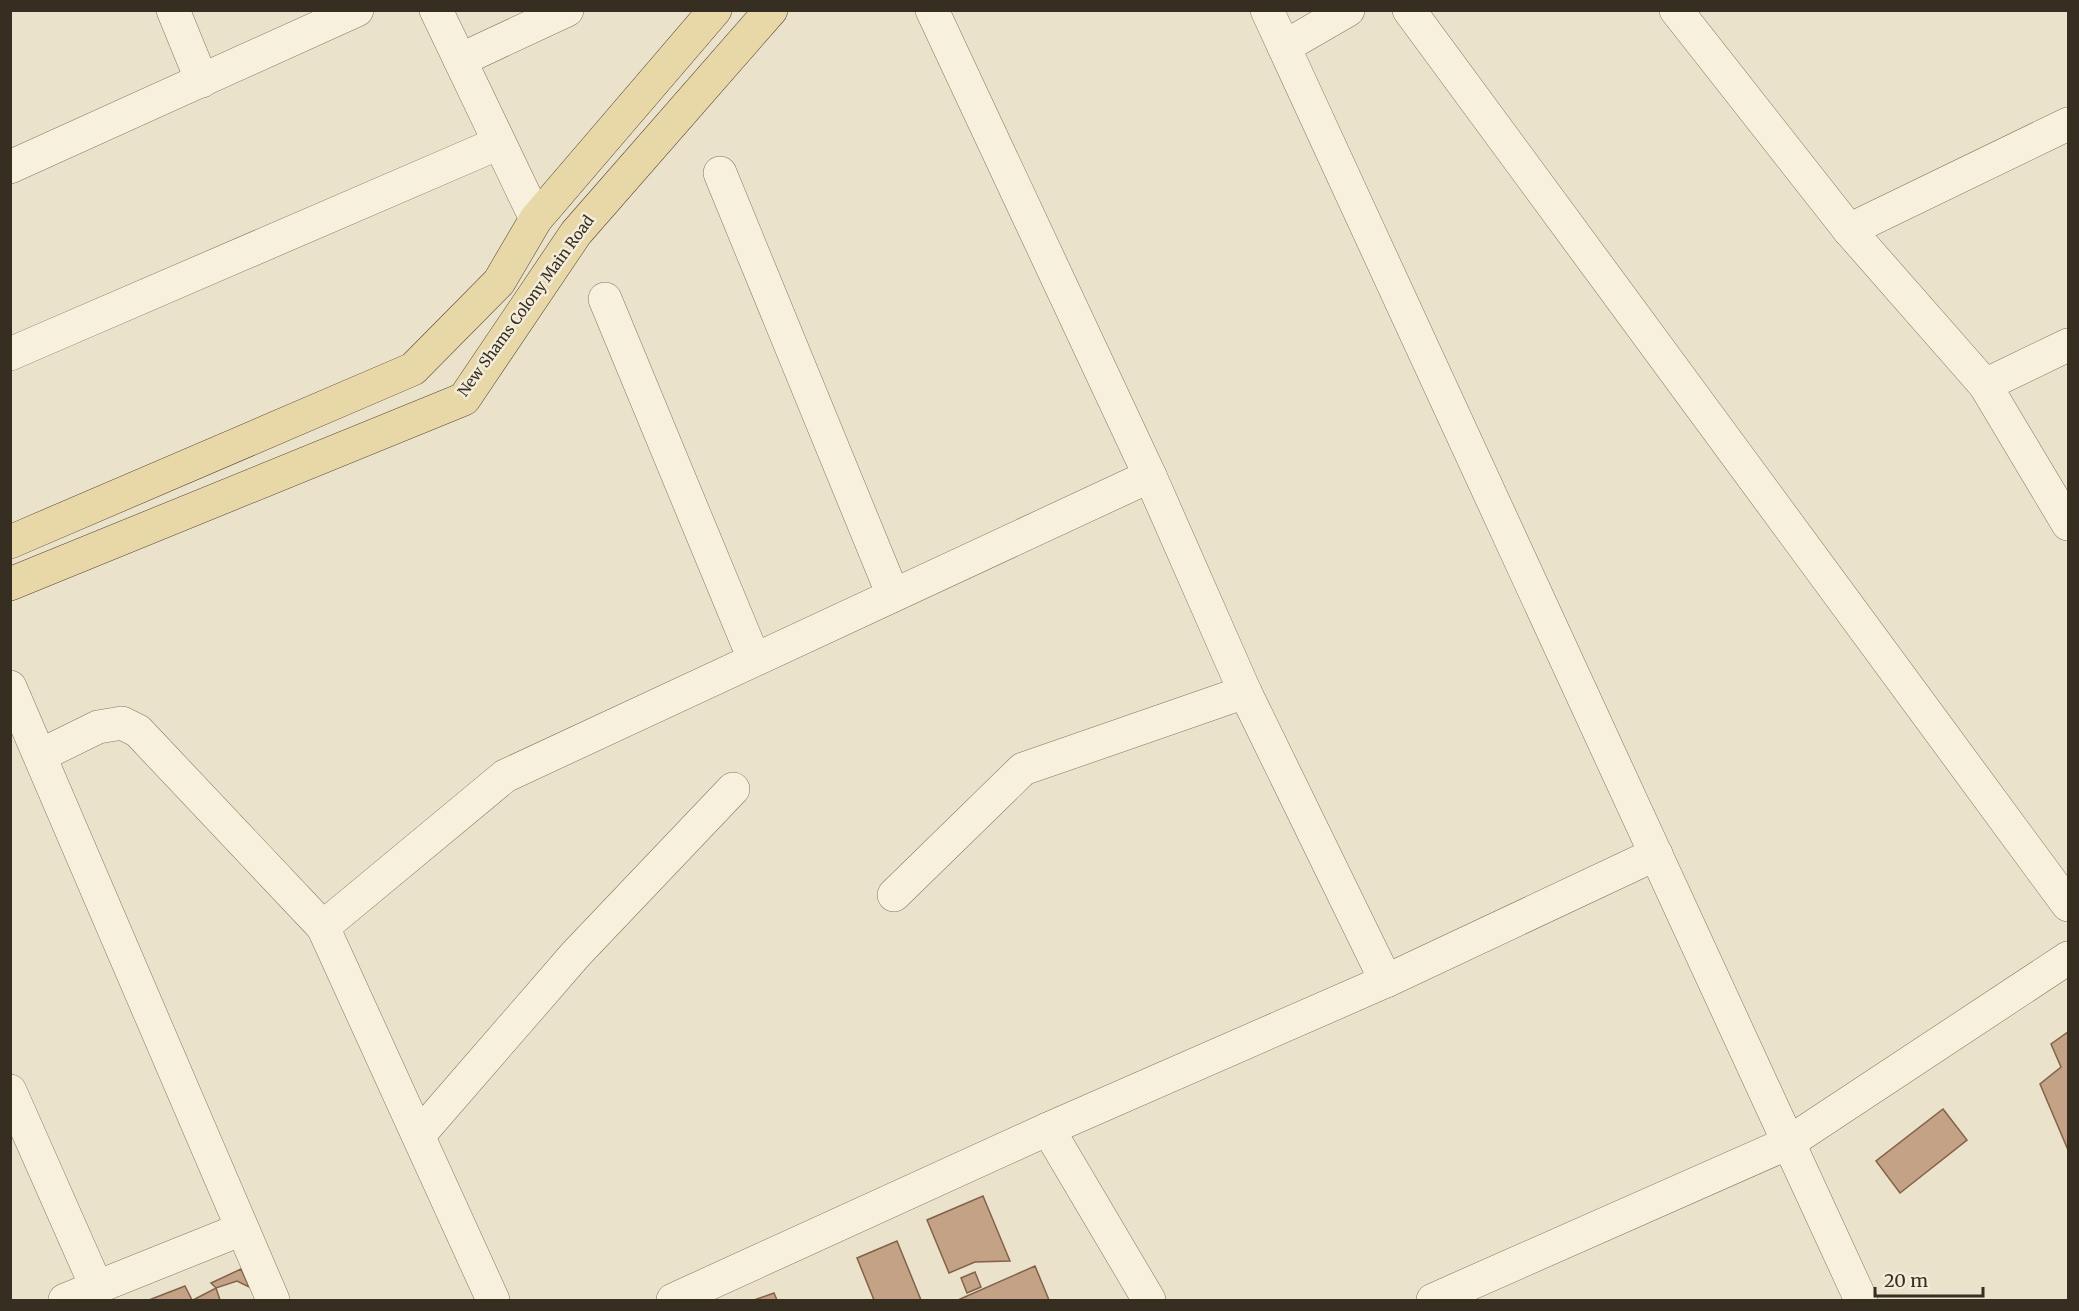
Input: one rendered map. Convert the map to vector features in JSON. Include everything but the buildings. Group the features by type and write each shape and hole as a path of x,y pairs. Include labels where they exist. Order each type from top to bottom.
{"main road":[{"path":"10,542 413,369 499,282 536,219 715,10"},
{"name":"New Shams Colony Main Road","path":"10,584 464,399 576,233 771,10"}],"street":[{"path":"173,10 202,81"},
{"path":"10,167 357,10"},
{"path":"436,10 536,219"},
{"path":"459,60 567,10"},
{"path":"932,10 1150,476 1245,692 1386,981"},
{"path":"1268,10 1861,1300"},
{"path":"1284,46 1348,10"},
{"path":"1409,10 2068,904"},
{"path":"1676,10 1849,230 1985,385 2068,524"},
{"path":"1849,230 2068,124"},
{"path":"10,354 499,143"},
{"path":"720,173 893,595"},
{"path":"604,299 754,659"},
{"path":"1985,385 2068,345"},
{"path":"322,927 505,776 1150,476"},
{"path":"10,687 273,1300"},
{"path":"894,895 1023,769 1245,692"},
{"path":"40,755 98,727 122,723 138,731 322,927 493,1300"},
{"path":"419,1136 576,954 733,789"},
{"path":"673,1300 1048,1129 1386,981 1656,854"},
{"path":"1433,1300 1788,1143 2068,958"},
{"path":"10,1091 97,1288"},
{"path":"1048,1129 1149,1300"},
{"path":"65,1300 242,1229"}]}
